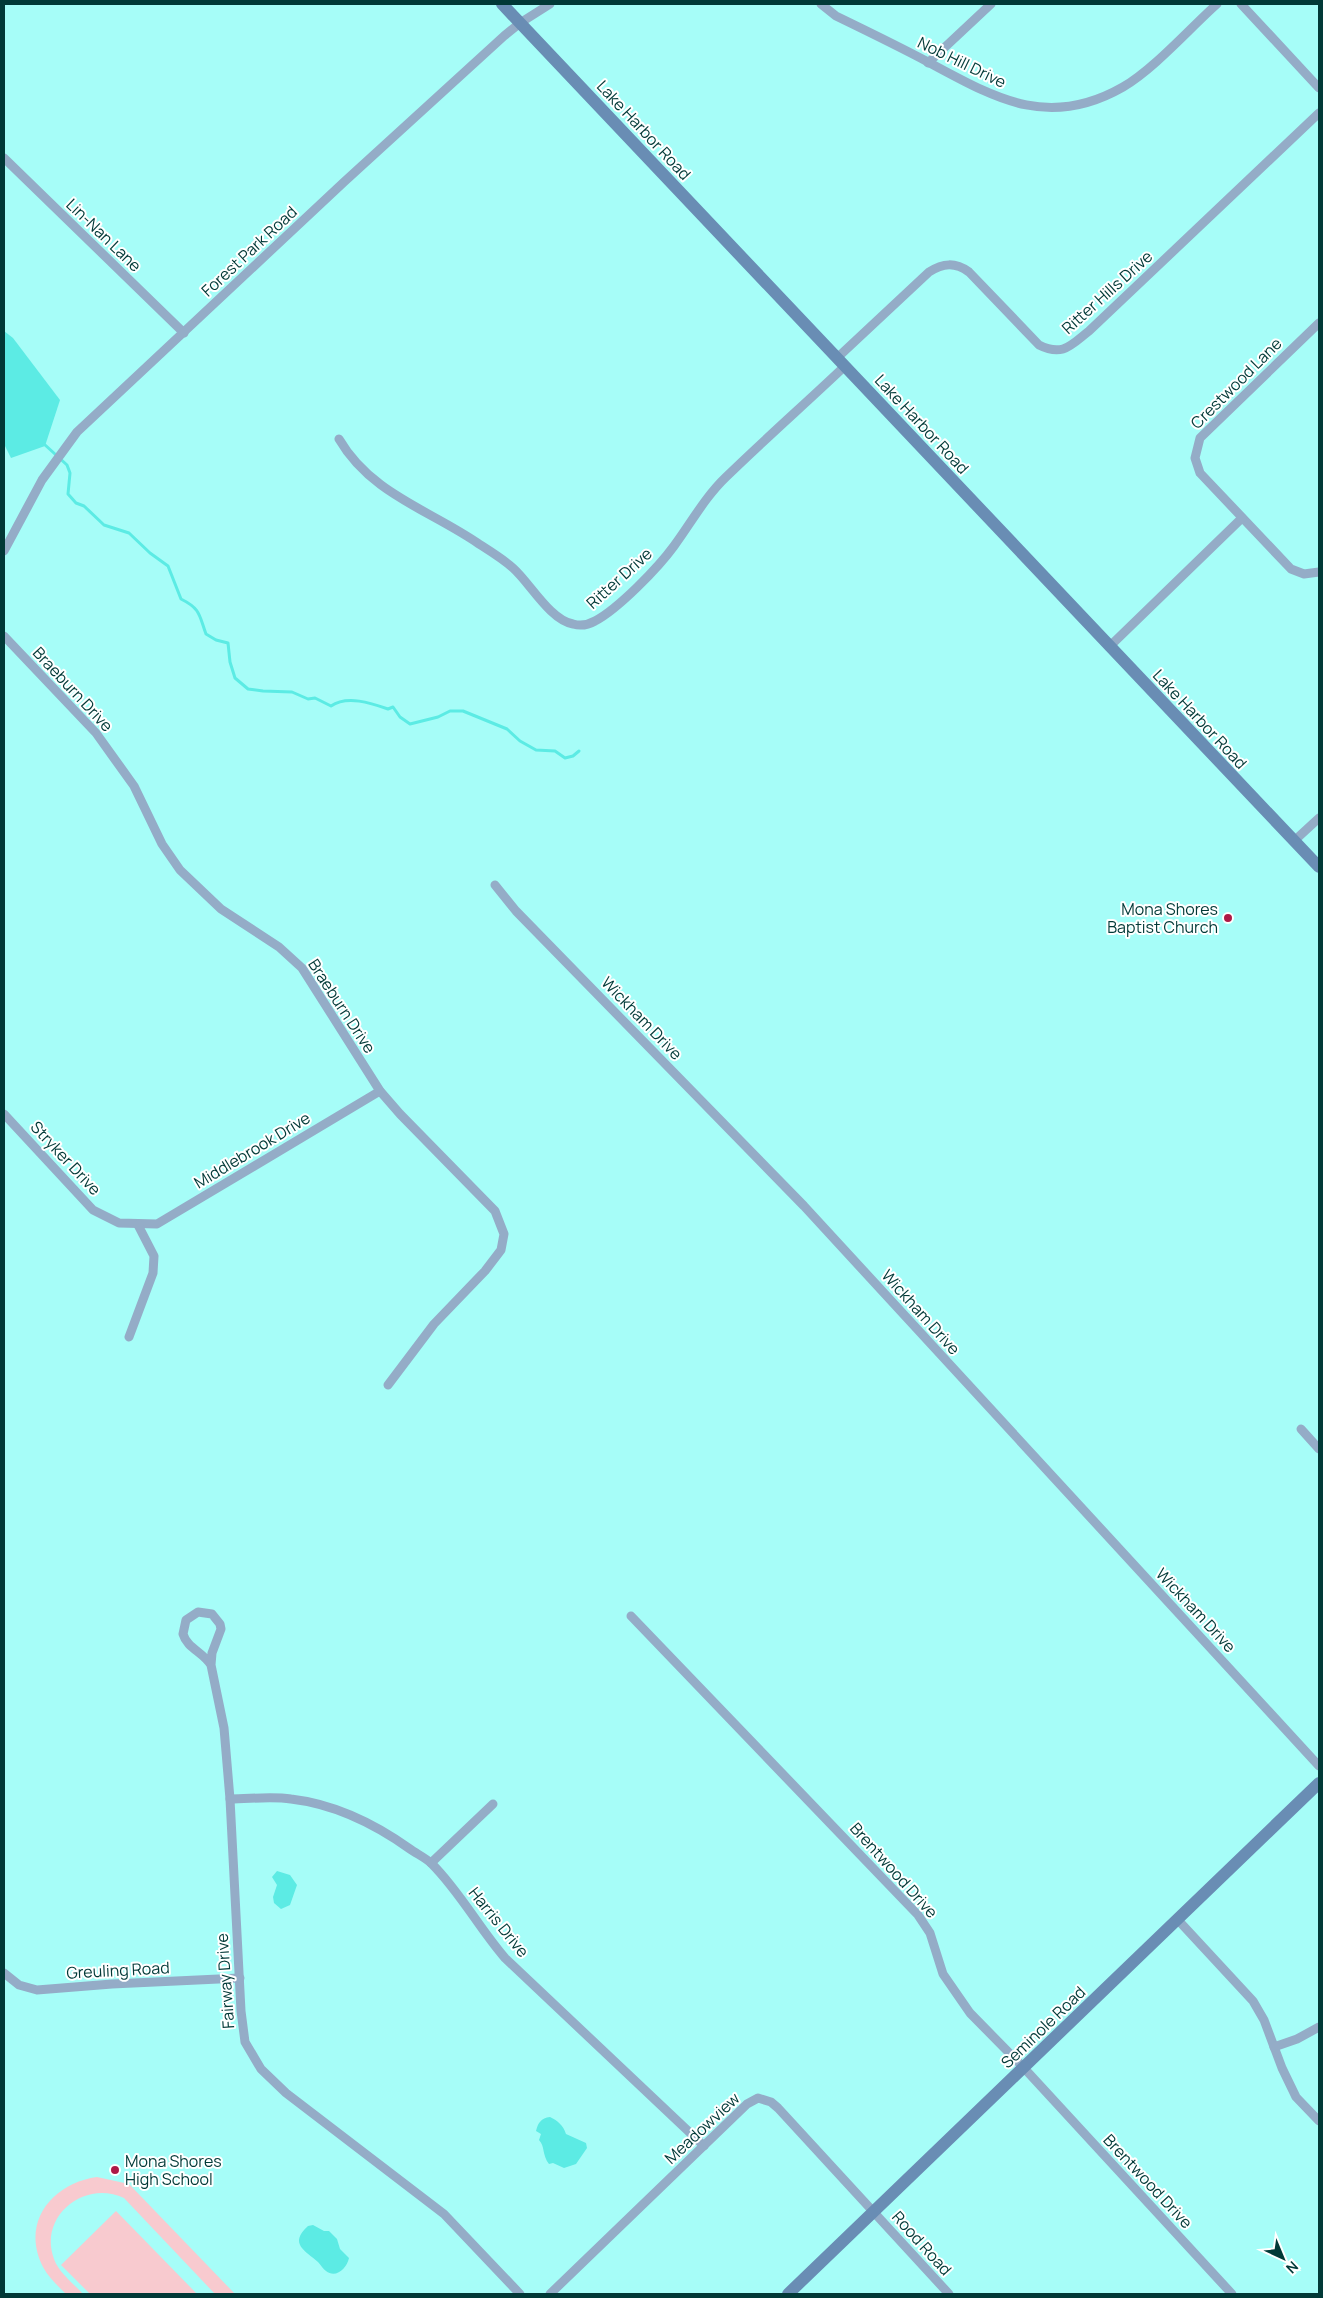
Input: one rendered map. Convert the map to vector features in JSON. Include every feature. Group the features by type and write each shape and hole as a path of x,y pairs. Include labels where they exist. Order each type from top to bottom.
{"street":[{"name":"Lake Harbor Road","path":"502,4 1319,867"},
{"name":"Forest Park Road","path":"4,551 48,470 77,432 344,182 520,23 550,4"},
{"name":"Nob Hill Drive","path":"821,4 836,16 928,62 965,83 1005,101 1031,107 1046,108 1083,104 1114,92 1132,81 1217,4"},
{"path":"928,62 991,4"},
{"path":"1241,4 1319,88"},
{"name":"Ritter Hills Drive","path":"841,362 929,272 949,264 969,272 1040,345 1051,350 1065,349 1089,331 1319,113"},
{"name":"Lin-Nan Lane","path":"4,158 184,332"},
{"name":"Crestwood Lane","path":"1319,323 1205,432 1198,443 1195,458 1200,473 1291,569 1304,574 1319,572"},
{"name":"Ritter Drive","path":"339,439 349,456 369,478 422,512 478,543 513,568 553,612 571,624 582,625 601,617 643,580 674,546 690,522 725,478 841,362"},
{"path":"1109,647 1242,518"},
{"name":"Braeburn Drive","path":"4,636 96,733 134,786 162,844 180,870 221,909 279,947 302,968 380,1092 495,1211 504,1234 501,1250 434,1324 388,1385"},
{"path":"1294,842 1319,818"},
{"name":"Wickham Drive","path":"495,885 516,911 804,1206 1319,1766"},
{"name":"Middlebrook Drive","path":"138,1225 157,1224 380,1092"},
{"name":"Stryker Drive","path":"4,1114 94,1210 119,1223 138,1225"},
{"path":"129,1337 153,1273 154,1256 138,1225"},
{"path":"1301,1429 1319,1449"},
{"name":"Fairway Drive","path":"211,1664 204,1655 187,1642 183,1634 186,1620 198,1612 212,1614 220,1624 221,1632 212,1653 211,1664 224,1728 245,2042 261,2069 286,2093 444,2214 520,2294"},
{"name":"Brentwood Drive","path":"631,1616 918,1915 930,1933 944,1974 970,2013 1024,2068 1232,2294"},
{"name":"Seminole Road","path":"788,2294 1319,1783"},
{"name":"Harris Drive","path":"230,1799 290,1798 326,1807 385,1831 430,1863 464,1902 490,1941 505,1958 704,2146"},
{"path":"430,1863 493,1804"},
{"path":"1178,1920 1253,2001 1264,2020 1296,2096 1319,2121"},
{"name":"Greuling Road","path":"4,1973 19,1985 37,1990 112,1984 240,1978"},
{"path":"1274,2047 1297,2039 1319,2027"},
{"name":"Meadowview","path":"550,2294 747,2104 758,2098 764,2099 778,2108 873,2212"},
{"name":"Rood Road","path":"873,2212 949,2294"}],"shaded area":[{"path":"97,2177 129,2184 235,2294 215,2294 124,2198 109,2193 94,2193 68,2205 59,2216 53,2229 51,2243 56,2264 83,2294 66,2294 43,2267 37,2250 38,2220 45,2207 67,2187"},
{"path":"116,2211 197,2294 90,2294 61,2265"}],"water":[{"path":"4,331 13,338 60,400 45,446 11,458 4,444"},
{"path":"277,1871 290,1875 297,1885 290,1905 281,1909 274,1903 273,1897 277,1885 272,1877"},
{"path":"550,2117 560,2124 566,2134 586,2143 587,2148 576,2164 564,2168 553,2163 549,2164 547,2161 539,2140 541,2134 536,2131 540,2121"},
{"path":"313,2225 324,2231 329,2231 337,2239 340,2249 349,2258 341,2271 334,2274 326,2271 301,2247 299,2238 302,2232 308,2226"}],"waterway":[{"path":"44,444 67,465 70,473 68,494 76,503 84,506 104,525 129,533 150,553 168,566 181,599 196,609 206,634 216,640 228,643 230,662 235,678 248,689 292,692 308,699 315,698 331,706 344,701 359,701 388,709 393,707 400,717 410,724 438,717 450,711 463,711 507,729 520,741 536,750 555,751 565,758 573,756 579,751"}],"place":[{"name":"Mona Shores Baptist Church","path":"1228,918"},
{"name":"Mona Shores High School","path":"115,2170"}]}
